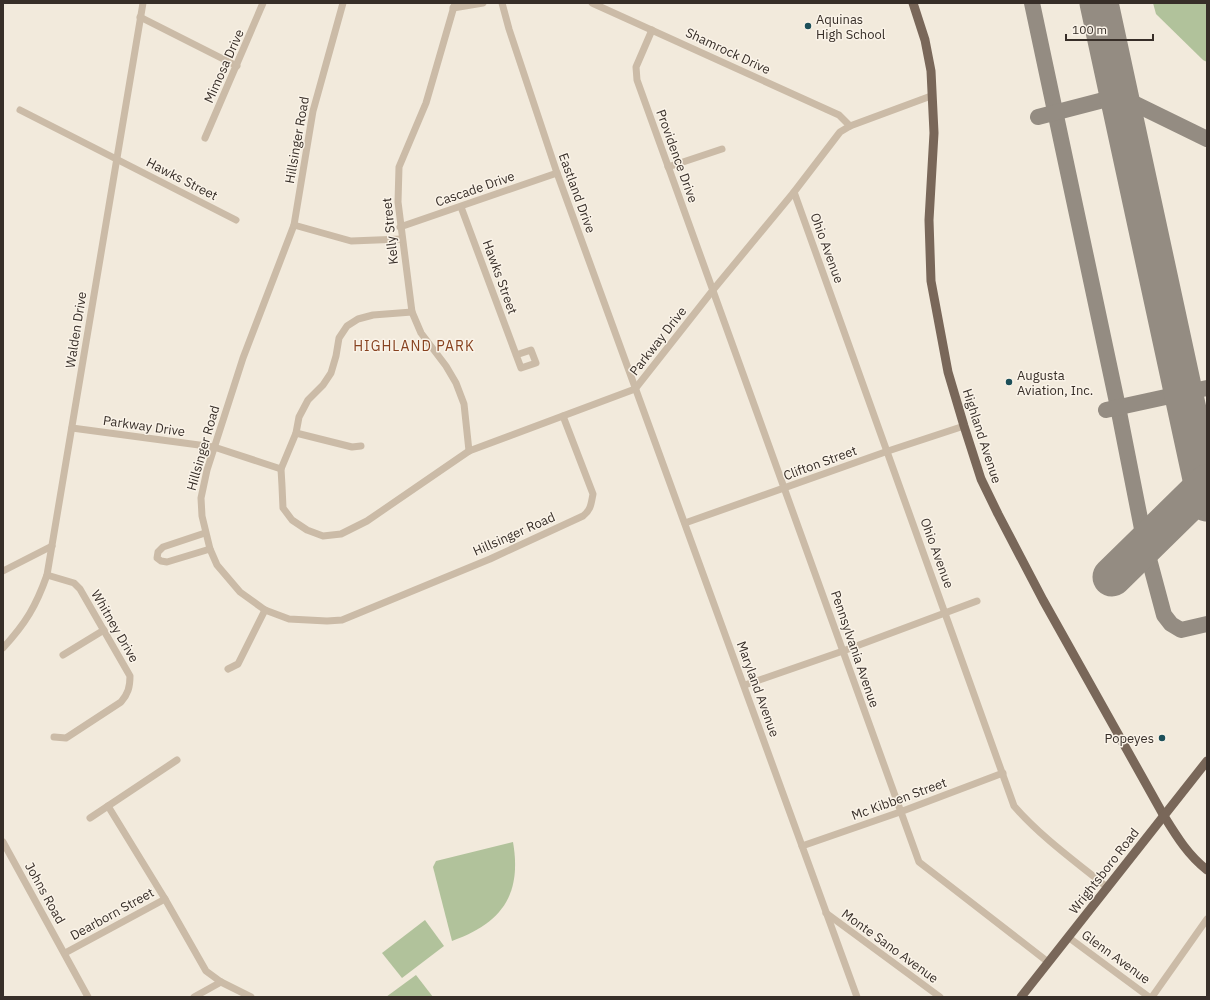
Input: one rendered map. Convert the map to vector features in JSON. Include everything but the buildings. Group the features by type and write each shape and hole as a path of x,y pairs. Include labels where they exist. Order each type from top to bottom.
{"main road":[{"name":"Highland Avenue","path":"913,3 925,40 931,71 934,133 929,220 931,281 948,372 980,479 1043,600 1164,816 1180,843 1194,860 1207,870"},
{"name":"Wrightsboro Road","path":"1021,997 1207,761"}],"street":[{"name":"Walden Drive","path":"3,648 19,630 36,604 47,575 143,3"},
{"name":"Mimosa Drive","path":"205,138 263,3"},
{"name":"Hillsinger Road","path":"343,3 313,111 294,225 243,358 214,447 201,498 205,533 217,565 240,592 265,610 289,619 327,621 342,620 484,562 583,516 592,506 593,494 563,416"},
{"path":"454,5 483,3"},
{"name":"Eastland Drive","path":"502,3 509,29 557,173 635,389"},
{"name":"Shamrock Drive","path":"592,3 839,115 850,126"},
{"name":"Kelly Street","path":"454,5 426,103 398,167 398,202 412,312 420,333 446,366 456,383 464,404 470,451"},
{"path":"140,16 237,66"},
{"name":"Providence Drive","path":"652,30 636,67 637,80 713,290"},
{"name":"Parkway Drive","path":"72,428 214,447 281,469 284,508 292,520 307,530 323,536 341,534 367,521 470,451 635,389 713,290 794,192 840,132 850,126 932,96"},
{"name":"Hawks Street","path":"20,110 236,220"},
{"path":"668,168 722,149"},
{"name":"Cascade Drive","path":"400,227 557,173"},
{"name":"Ohio Avenue","path":"794,192 1014,806 1027,821 1108,888"},
{"name":"Hawks Street","path":"461,206 516,355"},
{"path":"294,225 351,241 402,239"},
{"name":"Pennsylvania Avenue","path":"713,290 900,812 920,862 1048,962"},
{"path":"281,469 296,433 299,417 308,400 323,385 331,373 339,338 347,326 358,319 373,315 412,312"},
{"name":"Maryland Avenue","path":"635,389 745,685 857,997"},
{"name":"Clifton Street","path":"685,523 888,451 964,426"},
{"path":"296,433 352,447 361,446"},
{"path":"205,533 163,547 158,552 157,558 161,562 167,562 210,549"},
{"path":"3,571 52,546"},
{"name":"Whitney Drive","path":"47,575 74,582 80,589 130,676 130,686 126,696 121,702 66,738 54,737"},
{"path":"745,685 843,651 977,601"},
{"path":"228,669 238,664 265,610"},
{"path":"62,655 104,630"},
{"path":"90,818 177,760"},
{"name":"Mc Kibben Street","path":"802,846 900,812 1003,773"},
{"path":"108,806 165,899"},
{"name":"Johns Road","path":"3,842 88,997"},
{"name":"Dearborn Street","path":"65,954 165,899 206,971 221,982 251,997"},
{"name":"Monte Sano Avenue","path":"826,913 940,997"},
{"path":"1150,997 1207,919"},
{"name":"Glenn Avenue","path":"1068,937 1150,997"},
{"path":"194,997 221,982"}],"green space":[{"path":"1153,3 1207,3 1207,62 1203,60 1156,14"},
{"path":"513,842 515,861 514,877 511,892 505,905 496,916 484,925 469,934 452,941 433,867 436,861"},
{"path":"425,920 444,946 402,978 382,953"},
{"path":"416,975 433,997 386,997"}],"taxiway":[{"path":"1032,3 1118,407 1145,544 1164,615 1171,624 1181,630 1207,624"},
{"path":"1038,117 1119,96 1207,139"},
{"path":"1106,410 1207,388"}],"runway":[{"path":"1099,3 1207,502"},
{"path":"1112,577 1207,484"}],"place":[{"name":"Aquinas High School","path":"808,26"},
{"name":"Augusta Aviation, Inc.","path":"1009,382"},
{"name":"Popeyes","path":"1162,738"}],"district":[{"name":"HIGHLAND PARK","path":"414,346"}]}
